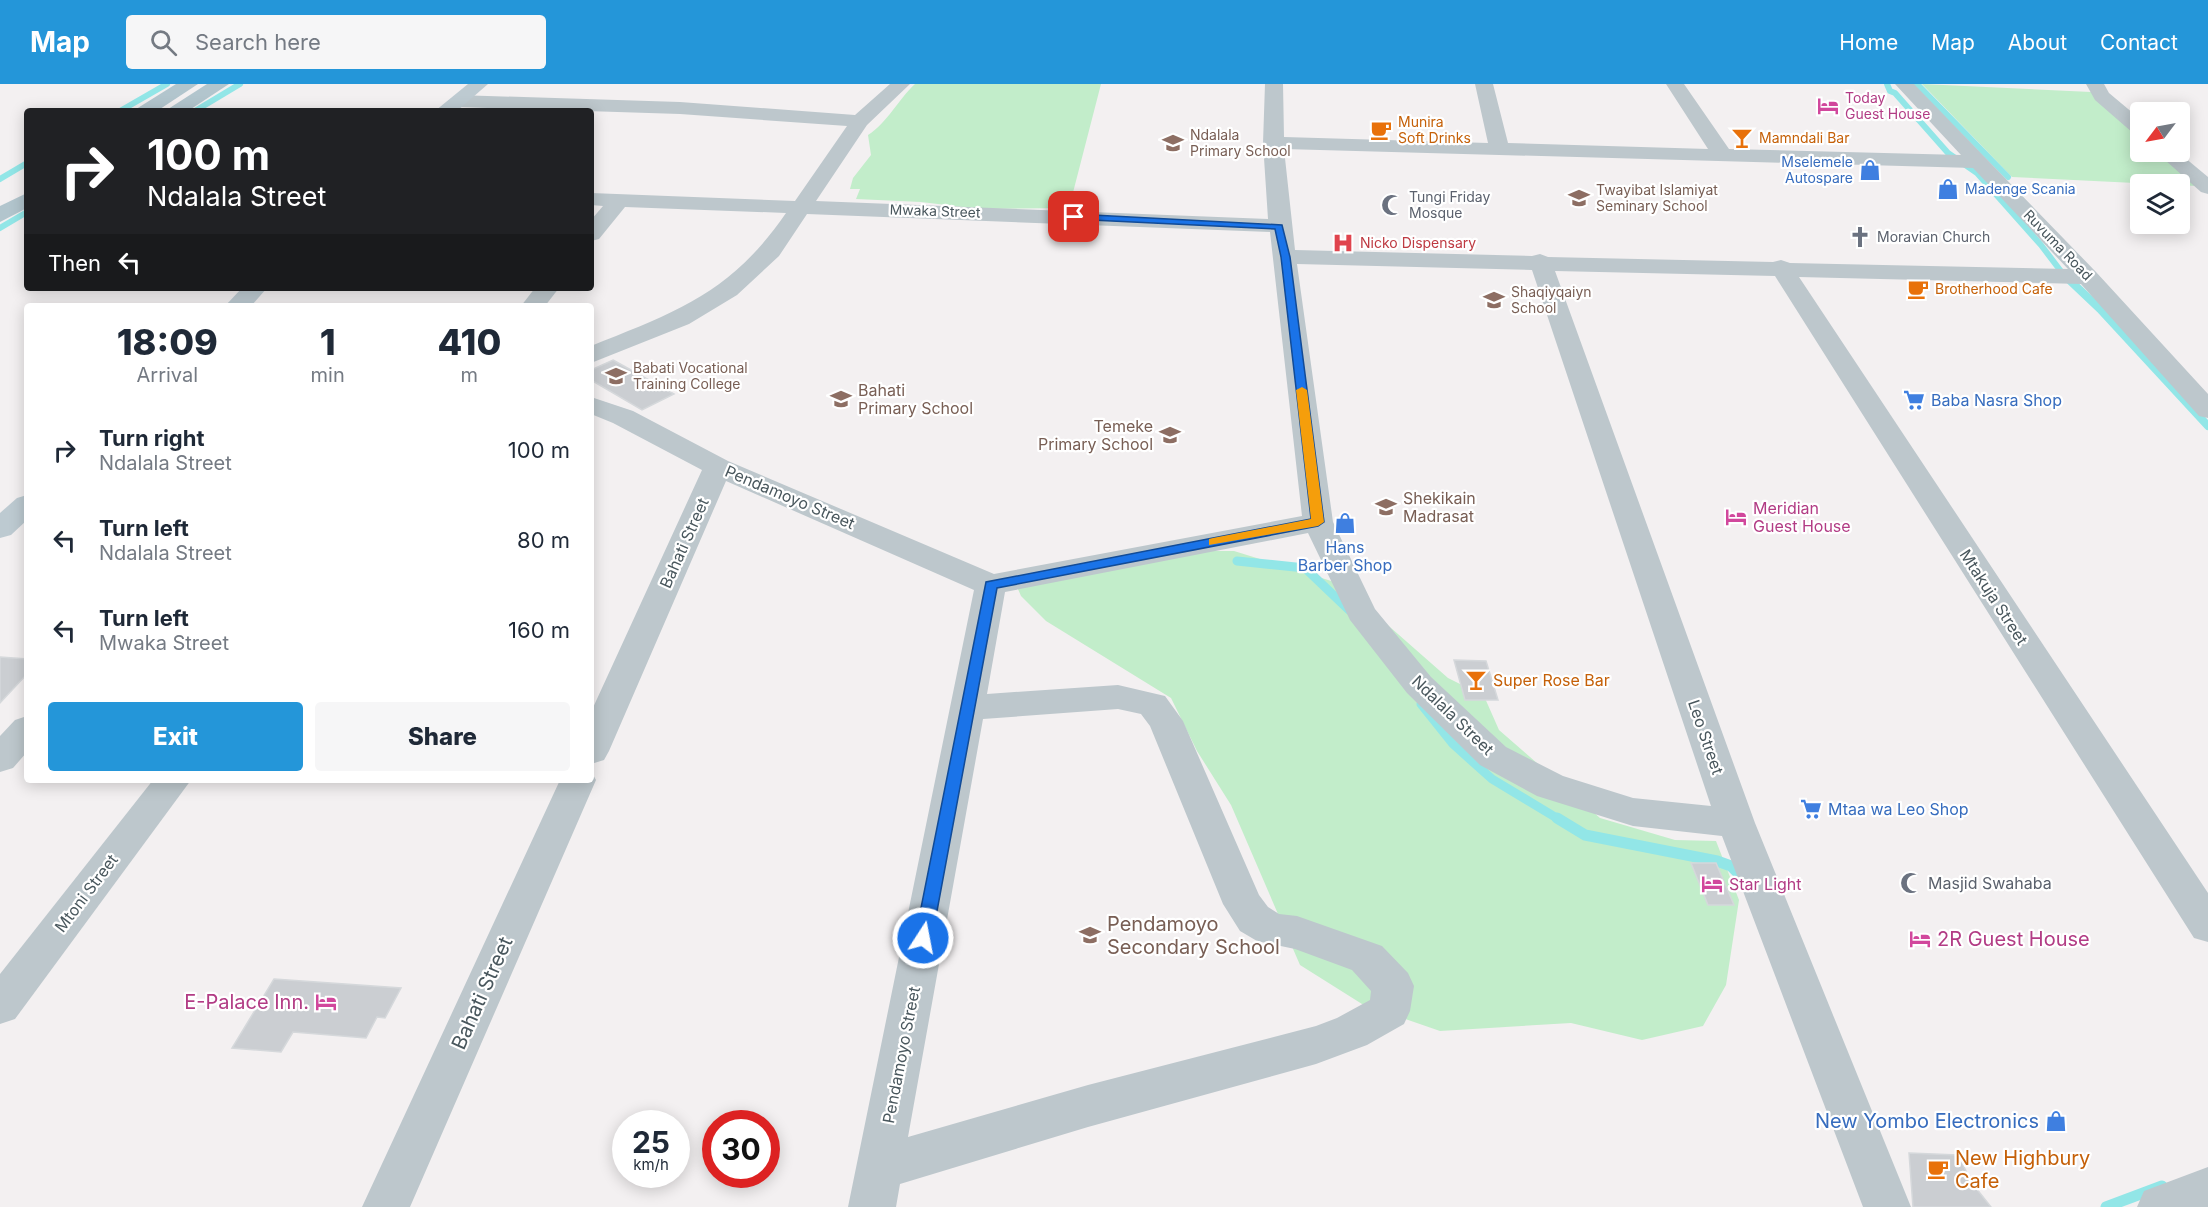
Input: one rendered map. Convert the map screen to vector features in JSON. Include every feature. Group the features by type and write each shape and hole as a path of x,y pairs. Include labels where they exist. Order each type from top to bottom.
{"main road":[{"path":"148,108 189,84"},
{"path":"180,108 220,84"},
{"path":"0,194 24,180"},
{"path":"0,215 24,201"}],"street":[{"path":"451,106 479,84"},
{"path":"594,354 680,319 729,290 771,251 860,121 901,84"},
{"name":"Ndalala Street","path":"1274,84 1273,143 1279,226 1285,257 1318,522 1361,613 1419,685 1493,756 1550,786 1633,812 1736,823"},
{"path":"1484,84 1500,150"},
{"path":"1675,84 1722,154"},
{"name":"Ruvuma Road","path":"1904,84 2088,277 2208,410"},
{"path":"2095,84 2102,96 2130,120"},
{"path":"680,108 695,92"},
{"path":"451,106 680,108 860,121"},
{"path":"1273,143 1977,162"},
{"path":"2178,162 2208,188"},
{"name":"Mwaka Street","path":"594,199 1279,226"},
{"path":"594,230 619,200"},
{"path":"1285,257 1781,267 2088,277"},
{"name":"Leo Street","path":"1540,261 1736,823 1887,1207"},
{"name":"Mtakuja Street","path":"1781,267 2208,926"},
{"path":"240,303 252,291"},
{"path":"536,303 546,291"},
{"name":"Pendamoyo Street","path":"594,406 623,417 718,467 992,584 872,1207"},
{"name":"Bahati Street","path":"594,744 718,467"},
{"path":"0,529 24,507"},
{"path":"992,584 1318,522"},
{"path":"879,1168 1088,1106 1316,1045 1352,1032 1389,1011 1393,986 1367,958 1297,933 1271,929 1254,919 1243,904 1166,721 1153,705 1118,697 967,708"},
{"path":"0,759 24,732"},
{"name":"Mtoni Street","path":"0,1006 171,783"},
{"name":"Bahati Street","path":"386,1207 577,783"},
{"path":"2161,1207 2208,1190"}],"green space":[{"path":"915,84 1101,84 1069,208 980,209 921,202 856,199 860,189 850,189 853,178 871,155 868,135 881,124"},
{"path":"1922,84 2091,92 2130,127 2130,162 2169,162 2183,174 2130,174 2130,183 2012,177"},
{"path":"1180,551 1234,551 1341,584 1448,678 1484,696 1499,730 1600,818 1675,840 1716,841 1739,900 1726,985 1703,1026 1642,1040 1571,1023 1440,1031 1362,1004 1300,965 1231,805 1197,751 1171,698 1046,621 1021,596 1011,573"}],"building":[{"name":"Babati Vocational Training College","path":"613,360 674,394 642,410 594,382 594,369"},
{"path":"0,657 24,659 24,677 0,703"},
{"name":"Super Rose Bar","path":"1454,660 1486,661 1498,700 1465,700"},
{"name":"Star Light","path":"1691,863 1716,863 1734,905 1708,905"},
{"name":"E-Palace Inn.","path":"274,979 401,988 385,1018 377,1017 366,1038 293,1032 281,1052 232,1048"},
{"name":"New Highbury Cafe","path":"1909,1153 1958,1155 1972,1183 1991,1207 1913,1207"}],"waterway":[{"path":"125,108 167,84"},
{"path":"200,108 240,84"},
{"path":"1887,84 1890,91 1895,93 1948,153 1977,173 2041,245 2063,274"},
{"path":"1917,84 2008,177"},
{"path":"0,179 24,165"},
{"path":"0,228 24,214"},
{"path":"2063,274 2100,309 2208,426"},
{"path":"1237,561 1305,568 1349,610"},
{"path":"1421,704 1453,744 1492,779 1560,820"},
{"path":"1557,818 1585,835 1717,861 1731,866 1741,876"},
{"path":"2106,1207 2162,1186"}],"slow traffic":[{"path":"1213,542 1318,522 1302,390"}],"place":[{"name":"Today Guest House","path":"1828,106"},
{"name":"Munira Soft Drinks","path":"1381,130"},
{"name":"Mamndali Bar","path":"1742,138"},
{"name":"Ndalala Primary School","path":"1173,143"},
{"name":"Mselemele Autospare","path":"1870,170"},
{"name":"Madenge Scania","path":"1948,189"},
{"name":"Twayibat Islamiyat Seminary School","path":"1579,198"},
{"name":"Tungi Friday Mosque","path":"1392,205"},
{"name":"Moravian Church","path":"1860,237"},
{"name":"Nicko Dispensary","path":"1343,243"},
{"name":"Brotherhood Cafe","path":"1918,289"},
{"name":"Shaqiyqaiyn School","path":"1494,300"},
{"name":"Babati Vocational Training College","path":"616,376"},
{"name":"Bahati Primary School","path":"841,399"},
{"name":"Baba Nasra Shop","path":"1914,400"},
{"name":"Temeke Primary School","path":"1170,435"},
{"name":"Shekikain Madrasat","path":"1386,507"},
{"name":"Meridian Guest House","path":"1736,517"},
{"name":"Hans Barber Shop","path":"1345,523"},
{"name":"Super Rose Bar","path":"1476,680"},
{"name":"Mtaa wa Leo Shop","path":"1811,809"},
{"name":"Masjid Swahaba","path":"1911,883"},
{"name":"Star Light","path":"1712,884"},
{"name":"Pendamoyo Secondary School","path":"1090,935"},
{"name":"2R Guest House","path":"1920,939"},
{"name":"E-Palace Inn.","path":"326,1002"},
{"name":"New Yombo Electronics","path":"2056,1121"},
{"name":"New Highbury Cafe","path":"1938,1169"}],"route":[{"path":"923,938 991,585 1318,522 1285,257 1279,226 1074,217"}]}
